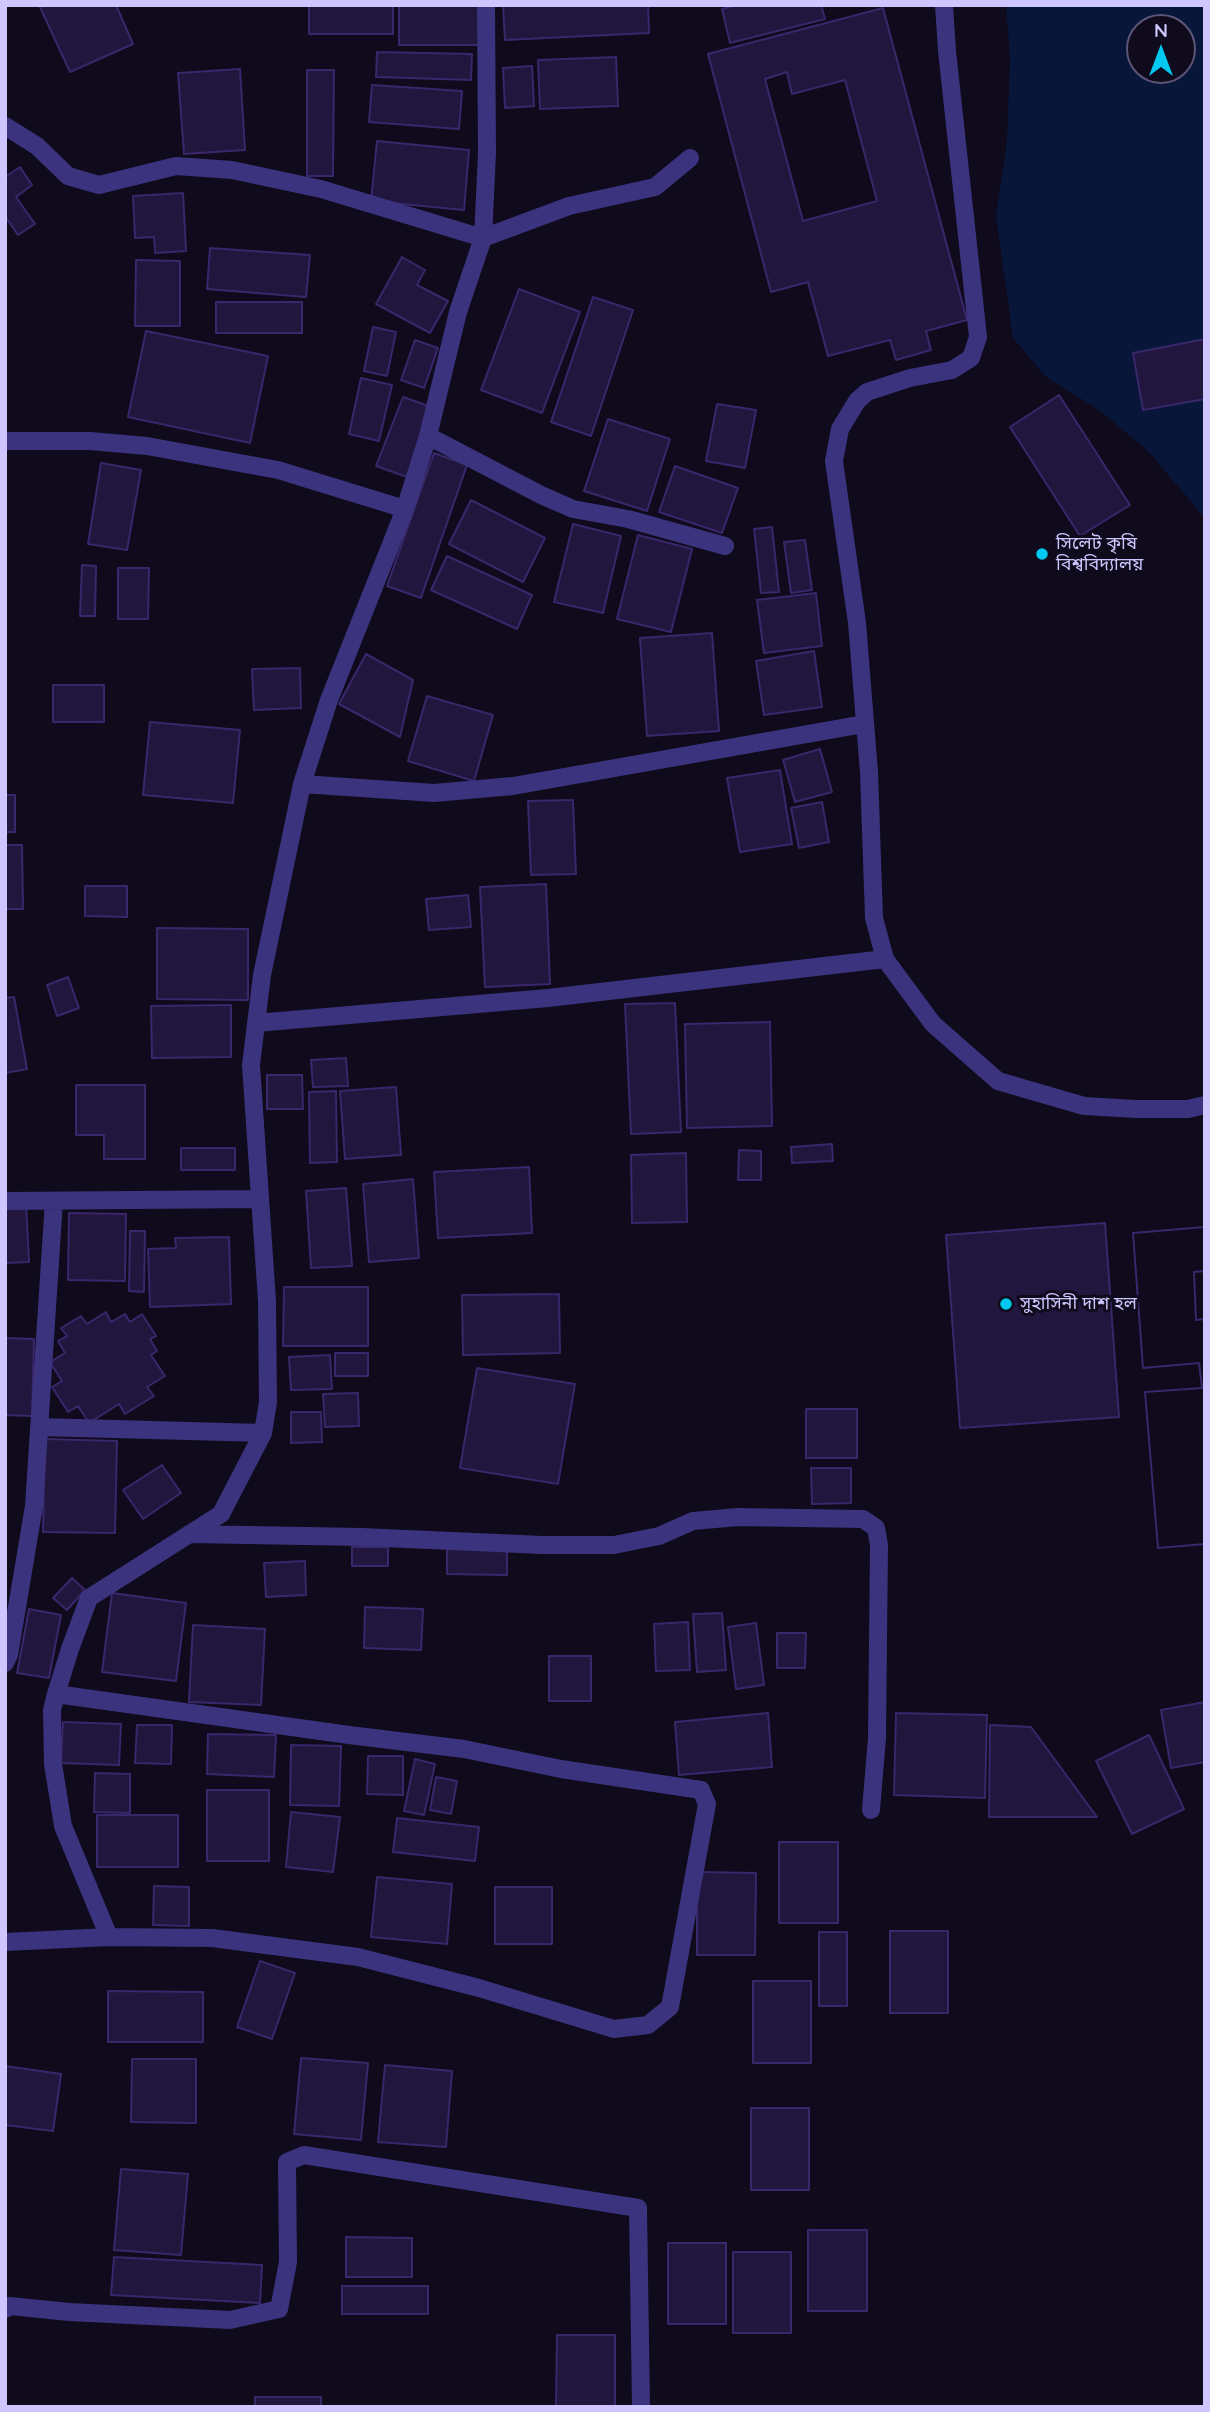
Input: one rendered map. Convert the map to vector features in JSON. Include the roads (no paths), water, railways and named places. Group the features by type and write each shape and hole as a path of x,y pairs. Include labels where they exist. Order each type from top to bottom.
{"street":[{"path":"109,1937 63,1826 53,1764 52,1710 89,1598 221,1514 263,1433 268,1402 268,1346 251,1065 262,975 302,784 329,700 405,509 428,436 458,312 483,238 487,153 485,5"},
{"path":"944,5 978,337 971,358 952,370 910,378 867,392 857,401 840,429 834,461 857,623 869,772 874,918 885,959 933,1024 998,1080 1084,1106 1136,1110 1188,1109 1205,1105"},
{"path":"5,126 37,146 68,176 99,185 176,166 232,170 321,189 483,238 569,206 655,187 690,158"},
{"path":"428,436 573,509 628,519 725,546"},
{"path":"5,441 90,441 148,446 278,470 405,509"},
{"path":"302,784 434,793 513,786 864,723"},
{"path":"256,1023 548,998 885,959"},
{"path":"5,1200 259,1199"},
{"path":"5,1663 9,1655 34,1506 54,1200"},
{"path":"39,1427 263,1433"},
{"path":"189,1534 614,1545 659,1536 693,1521 738,1517 863,1519 876,1528 879,1545 877,1738 872,1810"},
{"path":"5,1942 109,1937 212,1938 358,1957 479,1987 614,2029 648,2025 670,2007 707,1804 701,1790 561,1769 464,1749 56,1694"},
{"path":"5,2309 10,2306 69,2312 230,2320 279,2309 288,2262 287,2162 304,2155 638,2207 641,2407"}],"water":[{"path":"1006,5 1205,5 1205,518 1148,451 1099,410 1046,377 1013,338 996,216 1007,142 1010,59"}],"place":[{"name":"সিলেট কৃষি বিশ্ববিদ্যালয়","path":"1042,554"},
{"name":"সুহাসিনী দাশ হল","path":"1006,1304"}]}
